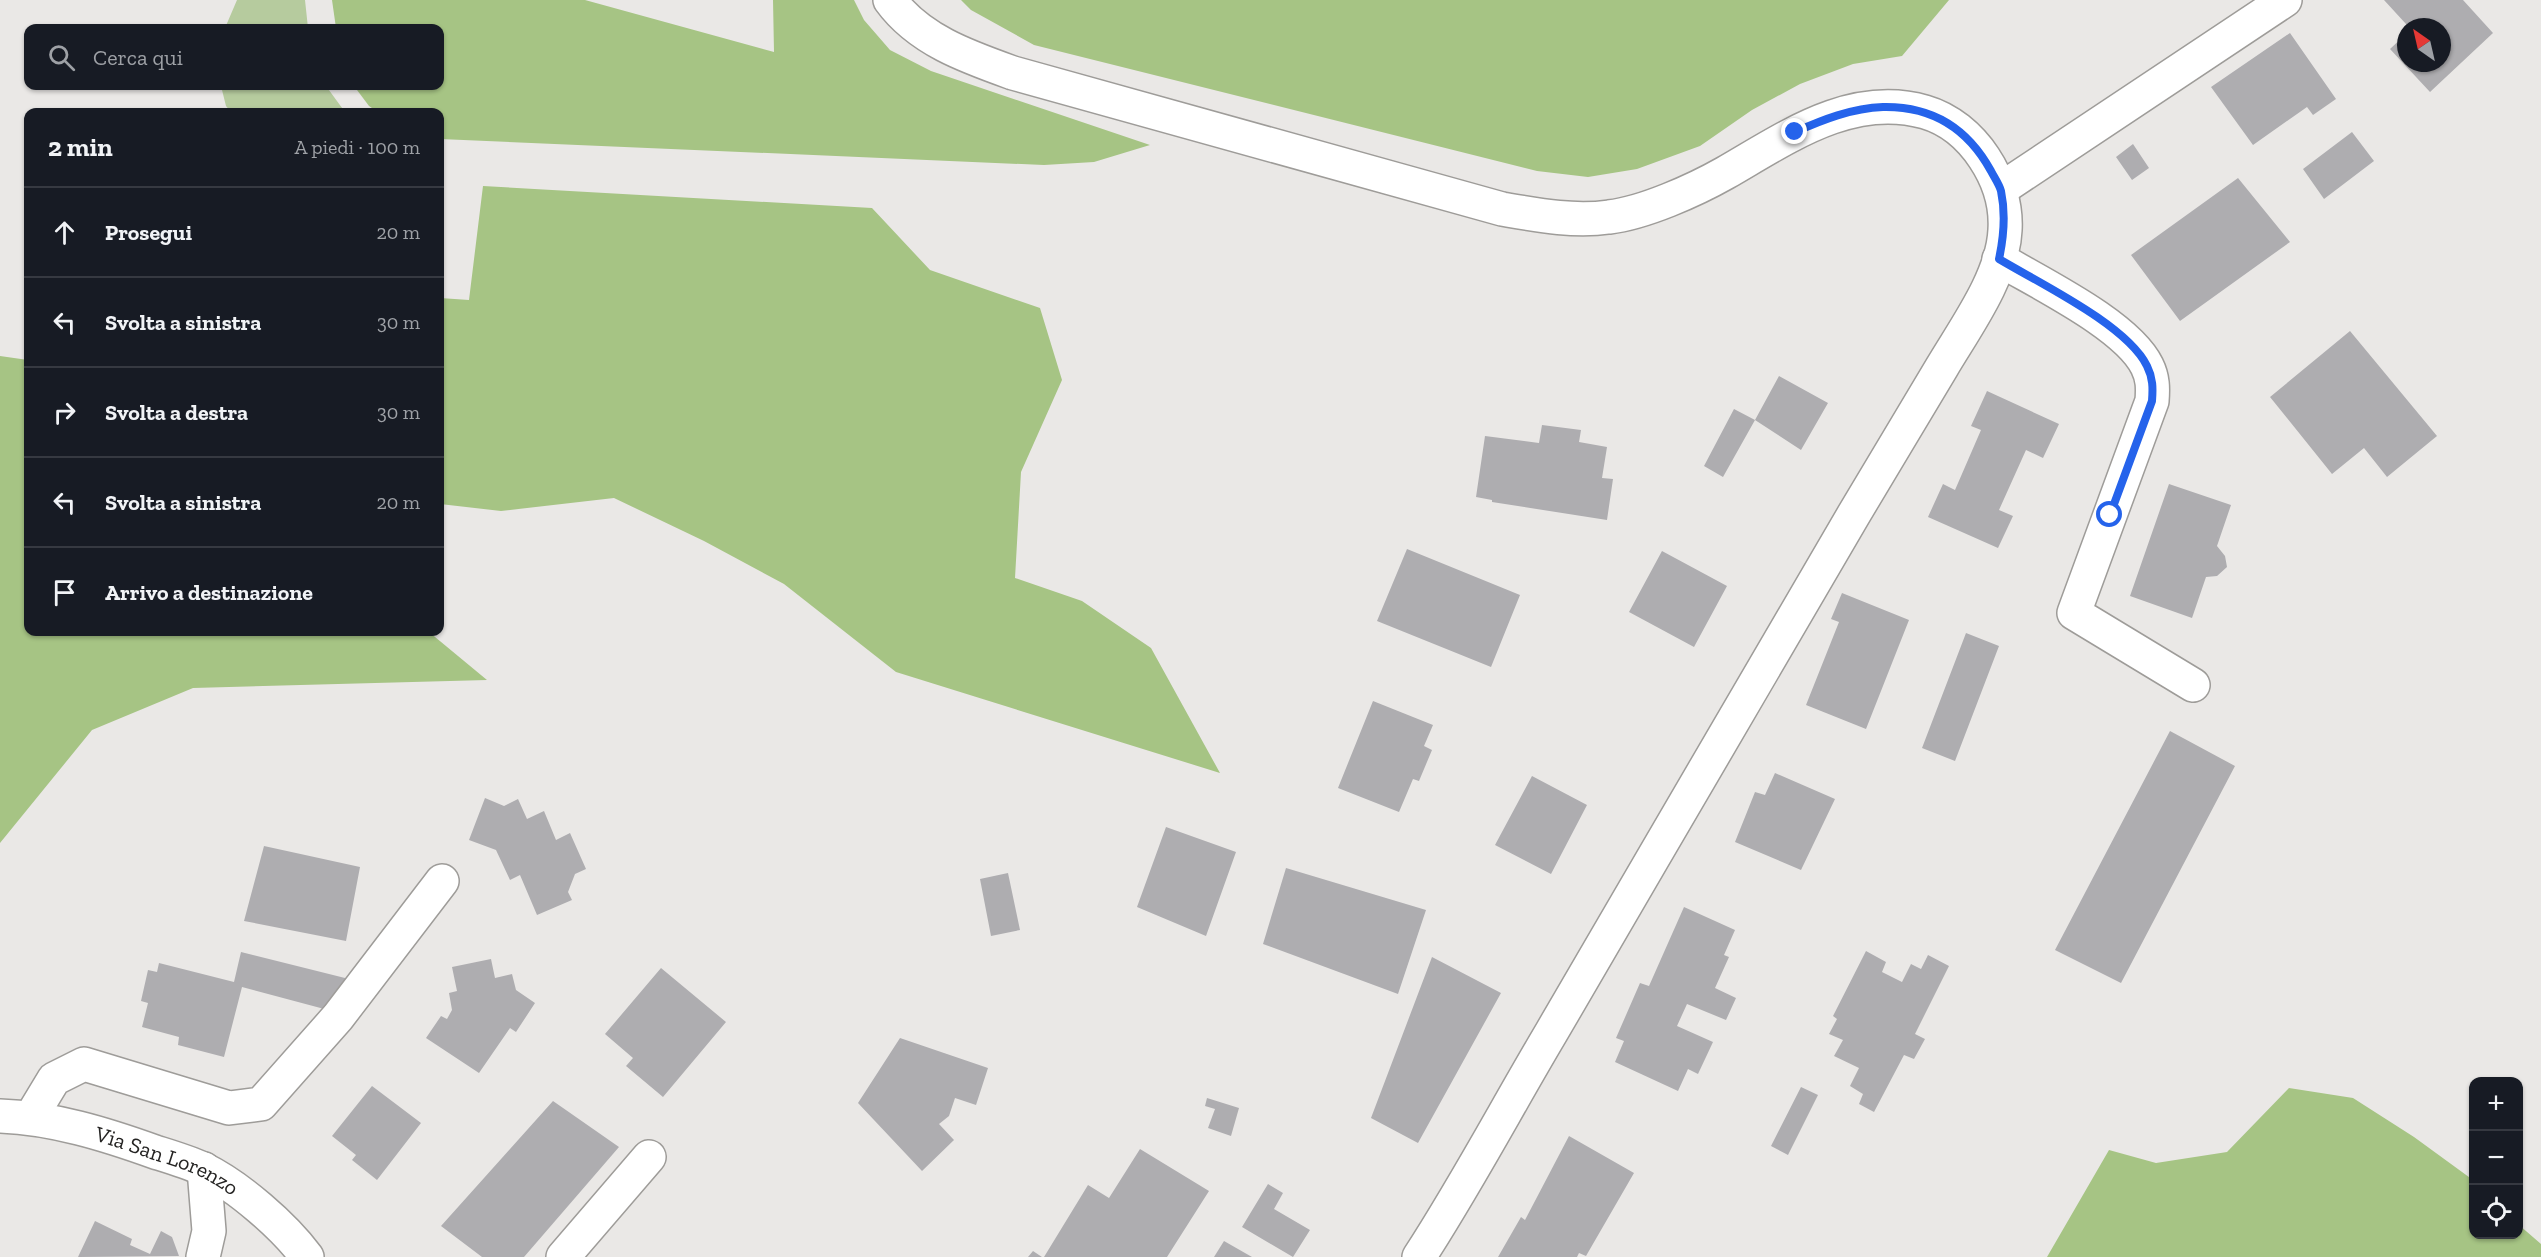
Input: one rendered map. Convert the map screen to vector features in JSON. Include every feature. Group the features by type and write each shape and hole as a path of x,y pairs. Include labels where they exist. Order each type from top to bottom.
{"main road":[{"path":"890,0 900,13 920,30 943,44 974,59 1013,73 1502,209 1553,218 1610,217 1667,200 1721,176 1795,132 1832,116 1883,107 1926,112 1961,131 1982,156 2001,189 2005,230 1999,259 1983,299 1854,514 1419,1257"},
{"path":"2001,189 2285,0"},
{"path":"1999,259 2092,314 2130,343 2147,364 2154,384 2152,401 2074,613 2193,685"},
{"path":"16,1117 54,1078 84,1064 229,1108 261,1104 338,1017 442,881"},
{"name":"Via San Lorenzo","path":"16,1117 112,1136 204,1169 256,1204 294,1239 307,1257"},
{"path":"563,1257 649,1157"},
{"path":"203,1257 209,1231 204,1169"}],"green space":[{"path":"237,0 305,0 308,24 227,24"},
{"path":"332,0 585,0 774,52 773,0 854,0 864,20 890,50 931,71 1150,145 1094,162 1044,165 444,139 444,108 372,108 357,90 444,90 444,24 335,24"},
{"path":"961,0 1949,0 1902,56 1853,64 1800,84 1752,110 1700,146 1637,169 1588,177 1537,171 1034,45 971,10"},
{"path":"222,90 329,90 342,108 228,108"},
{"path":"483,186 872,208 930,270 1040,308 1062,380 1021,472 1015,578 1082,601 1151,648 1220,773 896,672 784,584 704,541 614,498 501,511 444,504 444,298 469,300"},
{"path":"0,356 24,359 24,636 434,636 487,680 193,688 92,730 0,843"},
{"path":"2289,1088 2353,1098 2414,1137 2469,1177 2469,1239 2523,1239 2523,1228 2541,1244 2541,1257 2047,1257 2109,1150 2156,1163 2227,1152"}],"building":[{"path":"2384,0 2463,0 2493,33 2430,92 2411,72 2451,72 2451,18 2400,18"},
{"path":"2290,33 2336,99 2313,115 2307,107 2253,145 2211,87"},
{"path":"2397,42 2397,57 2390,49"},
{"path":"2352,132 2374,161 2324,199 2303,169"},
{"path":"2133,144 2149,168 2132,180 2116,157"},
{"path":"2238,178 2290,242 2180,321 2131,255"},
{"path":"2350,331 2437,436 2387,477 2364,448 2332,474 2270,397"},
{"path":"1779,376 1828,403 1801,450 1755,420"},
{"path":"1987,391 2059,424 2043,458 2026,450 1999,510 2013,516 1998,548 1928,517 1943,484 1955,490 1981,430 1971,426"},
{"path":"1734,409 1755,420 1723,477 1704,466"},
{"path":"1542,425 1581,430 1579,442 1607,447 1602,478 1613,479 1607,520 1492,502 1492,500 1476,497 1485,436 1539,443"},
{"path":"2169,484 2231,505 2217,546 2225,556 2227,567 2217,576 2206,577 2192,618 2130,596"},
{"path":"1407,549 1520,595 1491,667 1377,621"},
{"path":"1662,551 1727,586 1694,647 1629,612"},
{"path":"1842,593 1909,620 1866,729 1806,705 1839,622 1831,619"},
{"path":"1966,633 1999,646 1955,761 1922,748"},
{"path":"1373,701 1433,725 1424,746 1432,750 1419,781 1413,779 1399,812 1338,788"},
{"path":"2170,731 2235,766 2121,983 2055,950"},
{"path":"1775,773 1835,799 1801,870 1735,842 1755,792 1765,795"},
{"path":"1532,776 1587,805 1551,874 1495,845"},
{"path":"485,798 504,806 518,799 527,819 544,811 556,840 570,833 586,869 575,874 568,892 572,900 537,915 520,875 510,880 496,850 469,840"},
{"path":"1166,827 1236,852 1206,936 1137,907"},
{"path":"264,846 360,867 346,941 244,921"},
{"path":"1286,868 1426,910 1398,994 1263,944"},
{"path":"1008,873 1020,930 991,936 980,879"},
{"path":"1684,907 1735,930 1724,955 1729,957 1715,988 1736,998 1726,1020 1687,1004 1677,1026 1713,1042 1698,1074 1688,1069 1678,1091 1615,1062 1624,1041 1616,1038 1640,983 1649,986"},
{"path":"1866,951 1886,962 1882,972 1902,982 1911,964 1921,969 1928,955 1949,966 1915,1034 1925,1039 1914,1059 1904,1055 1874,1112 1859,1104 1863,1094 1850,1086 1859,1068 1834,1056 1843,1040 1829,1034 1837,1019 1833,1016"},
{"path":"241,952 353,980 328,1010 242,987 224,1057 178,1045 179,1037 142,1027 148,1003 141,1001 148,970 157,972 159,963 234,982"},
{"path":"1432,957 1501,993 1418,1143 1371,1118"},
{"path":"491,959 495,978 512,974 516,990 535,1003 516,1032 510,1028 479,1073 426,1038 441,1016 447,1019 452,1010 449,993 457,991 452,967"},
{"path":"661,968 726,1022 663,1097 626,1066 633,1058 605,1034"},
{"path":"900,1038 988,1068 976,1105 955,1098 949,1116 939,1124 954,1140 922,1171 858,1103"},
{"path":"372,1086 421,1123 377,1180 352,1160 356,1155 332,1136"},
{"path":"1801,1087 1818,1095 1788,1155 1771,1146"},
{"path":"1207,1098 1239,1108 1231,1136 1208,1128 1215,1109 1205,1106"},
{"path":"553,1101 619,1147 524,1257 482,1257 441,1226"},
{"path":"1569,1136 1634,1173 1586,1256 1579,1253 1577,1257 1498,1257 1521,1217 1525,1220"},
{"path":"1140,1149 1209,1191 1167,1257 1044,1257 1088,1185 1109,1198"},
{"path":"1268,1184 1283,1193 1274,1209 1310,1230 1293,1257 1242,1227"},
{"path":"95,1221 132,1239 130,1245 150,1254 161,1231 172,1237 179,1256 78,1257"},
{"path":"1224,1241 1252,1257 1214,1257"},
{"path":"1033,1251 1042,1257 1028,1257"}],"route":[{"path":"1795,132 1832,116 1883,107 1926,112 1961,131 1982,156 2001,189 2005,230 1999,259 2092,314 2130,343 2147,364 2154,384 2152,401 2110,515"}]}
